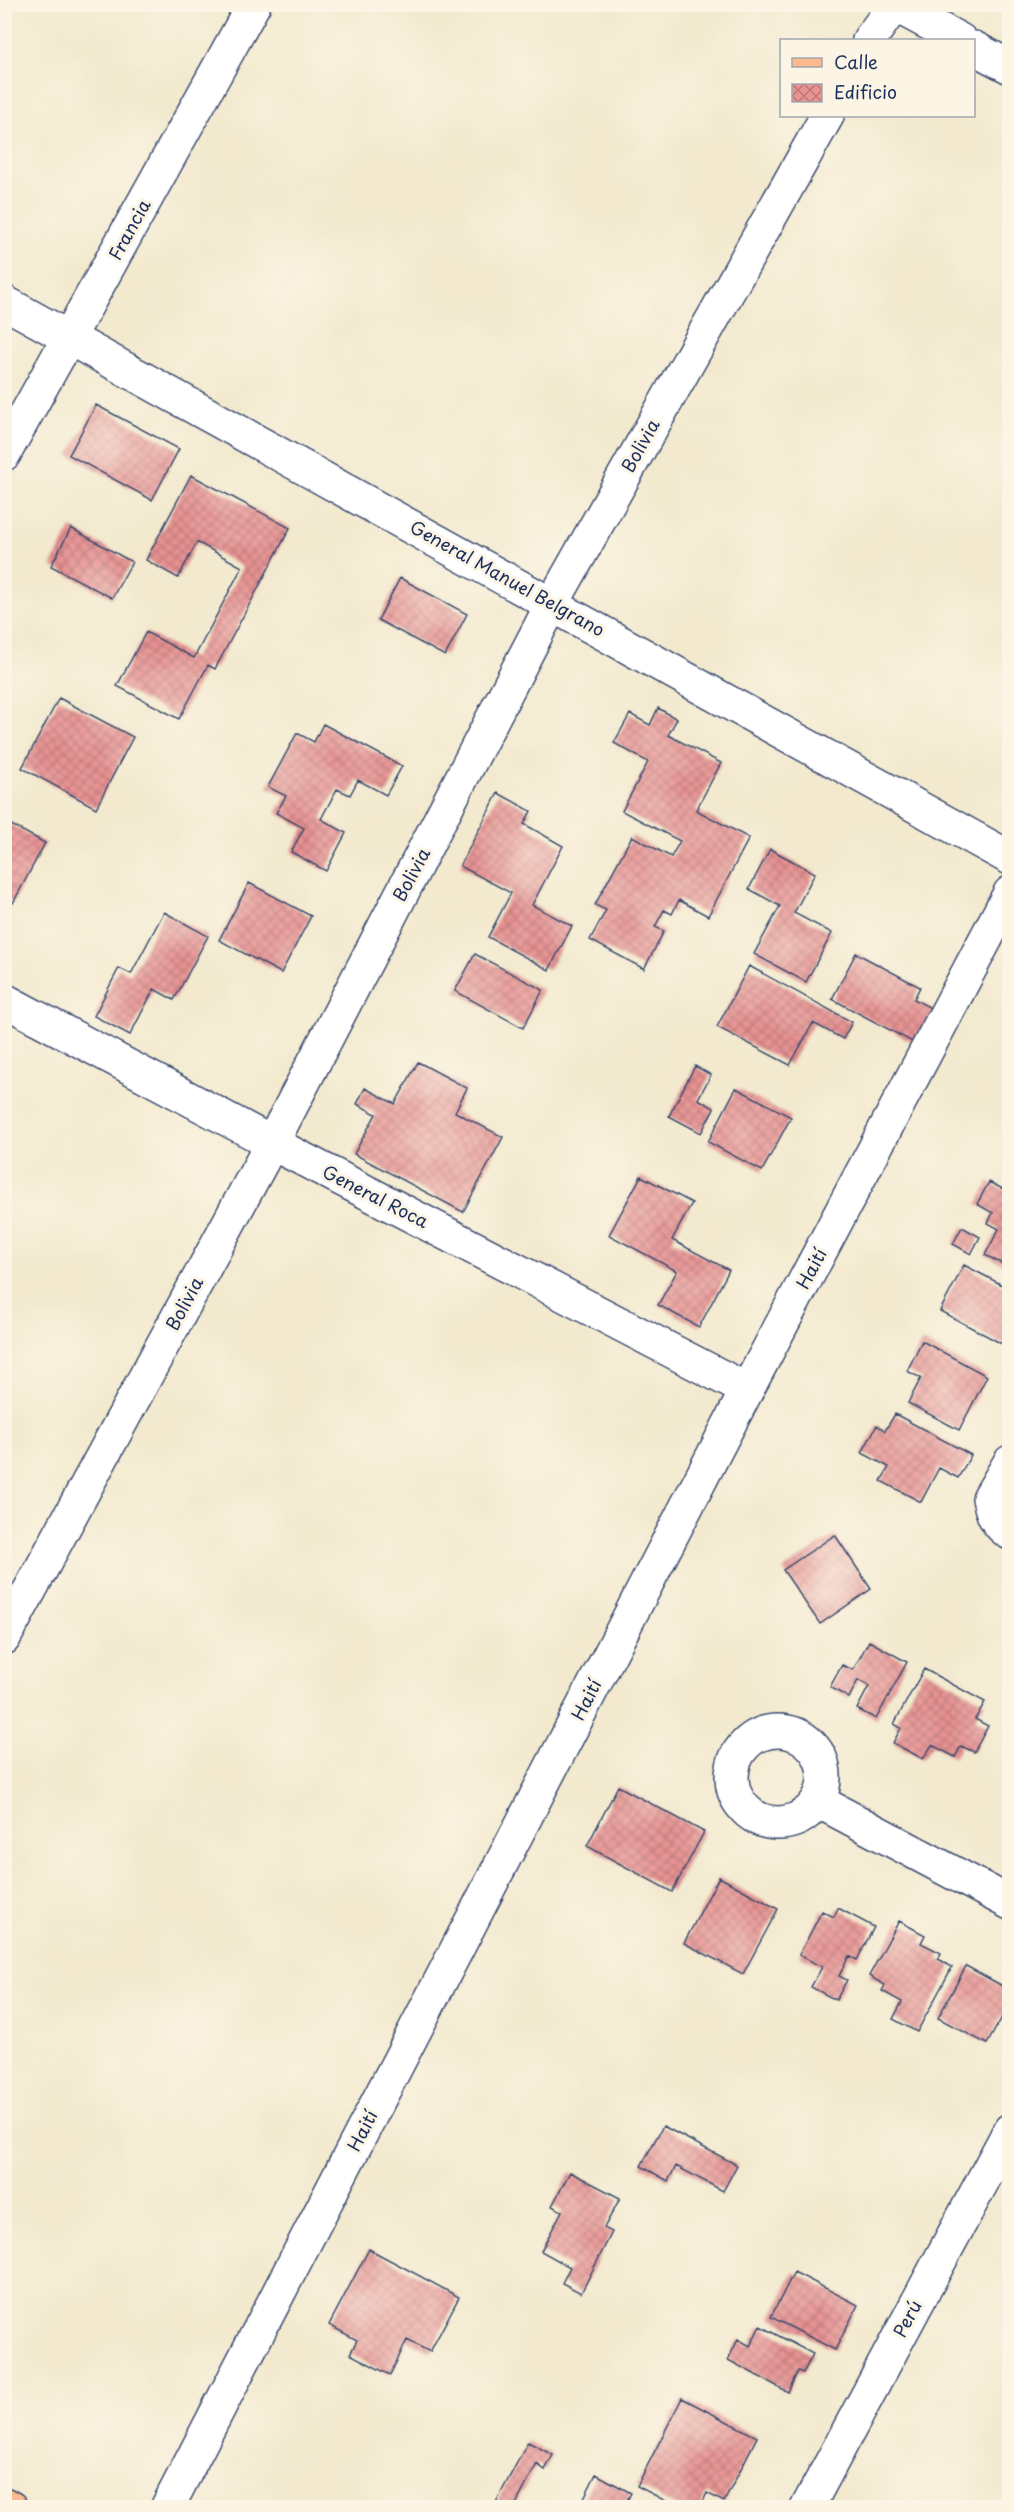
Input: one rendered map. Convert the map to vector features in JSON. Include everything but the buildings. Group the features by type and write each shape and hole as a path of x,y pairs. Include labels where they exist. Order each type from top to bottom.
{"main road":[{"path":"4,2504 11,2508"}],"street":[{"name":"Francia","path":"4,454 254,4"},
{"path":"870,39 894,5 958,39"},
{"path":"975,49 1010,67"},
{"name":"Bolivia","path":"4,1638 272,1143 552,604 826,117"},
{"name":"General Manuel Belgrano","path":"4,302 1010,858"},
{"name":"Haití","path":"167,2508 747,1390 1010,893"},
{"name":"General Roca","path":"4,1000 272,1143 747,1390"},
{"path":"1010,1462 989,1498 992,1513 1002,1529 1010,1533"},
{"path":"818,1801 1010,1903"},
{"name":"Perú","path":"807,2508 1010,2130"}]}
